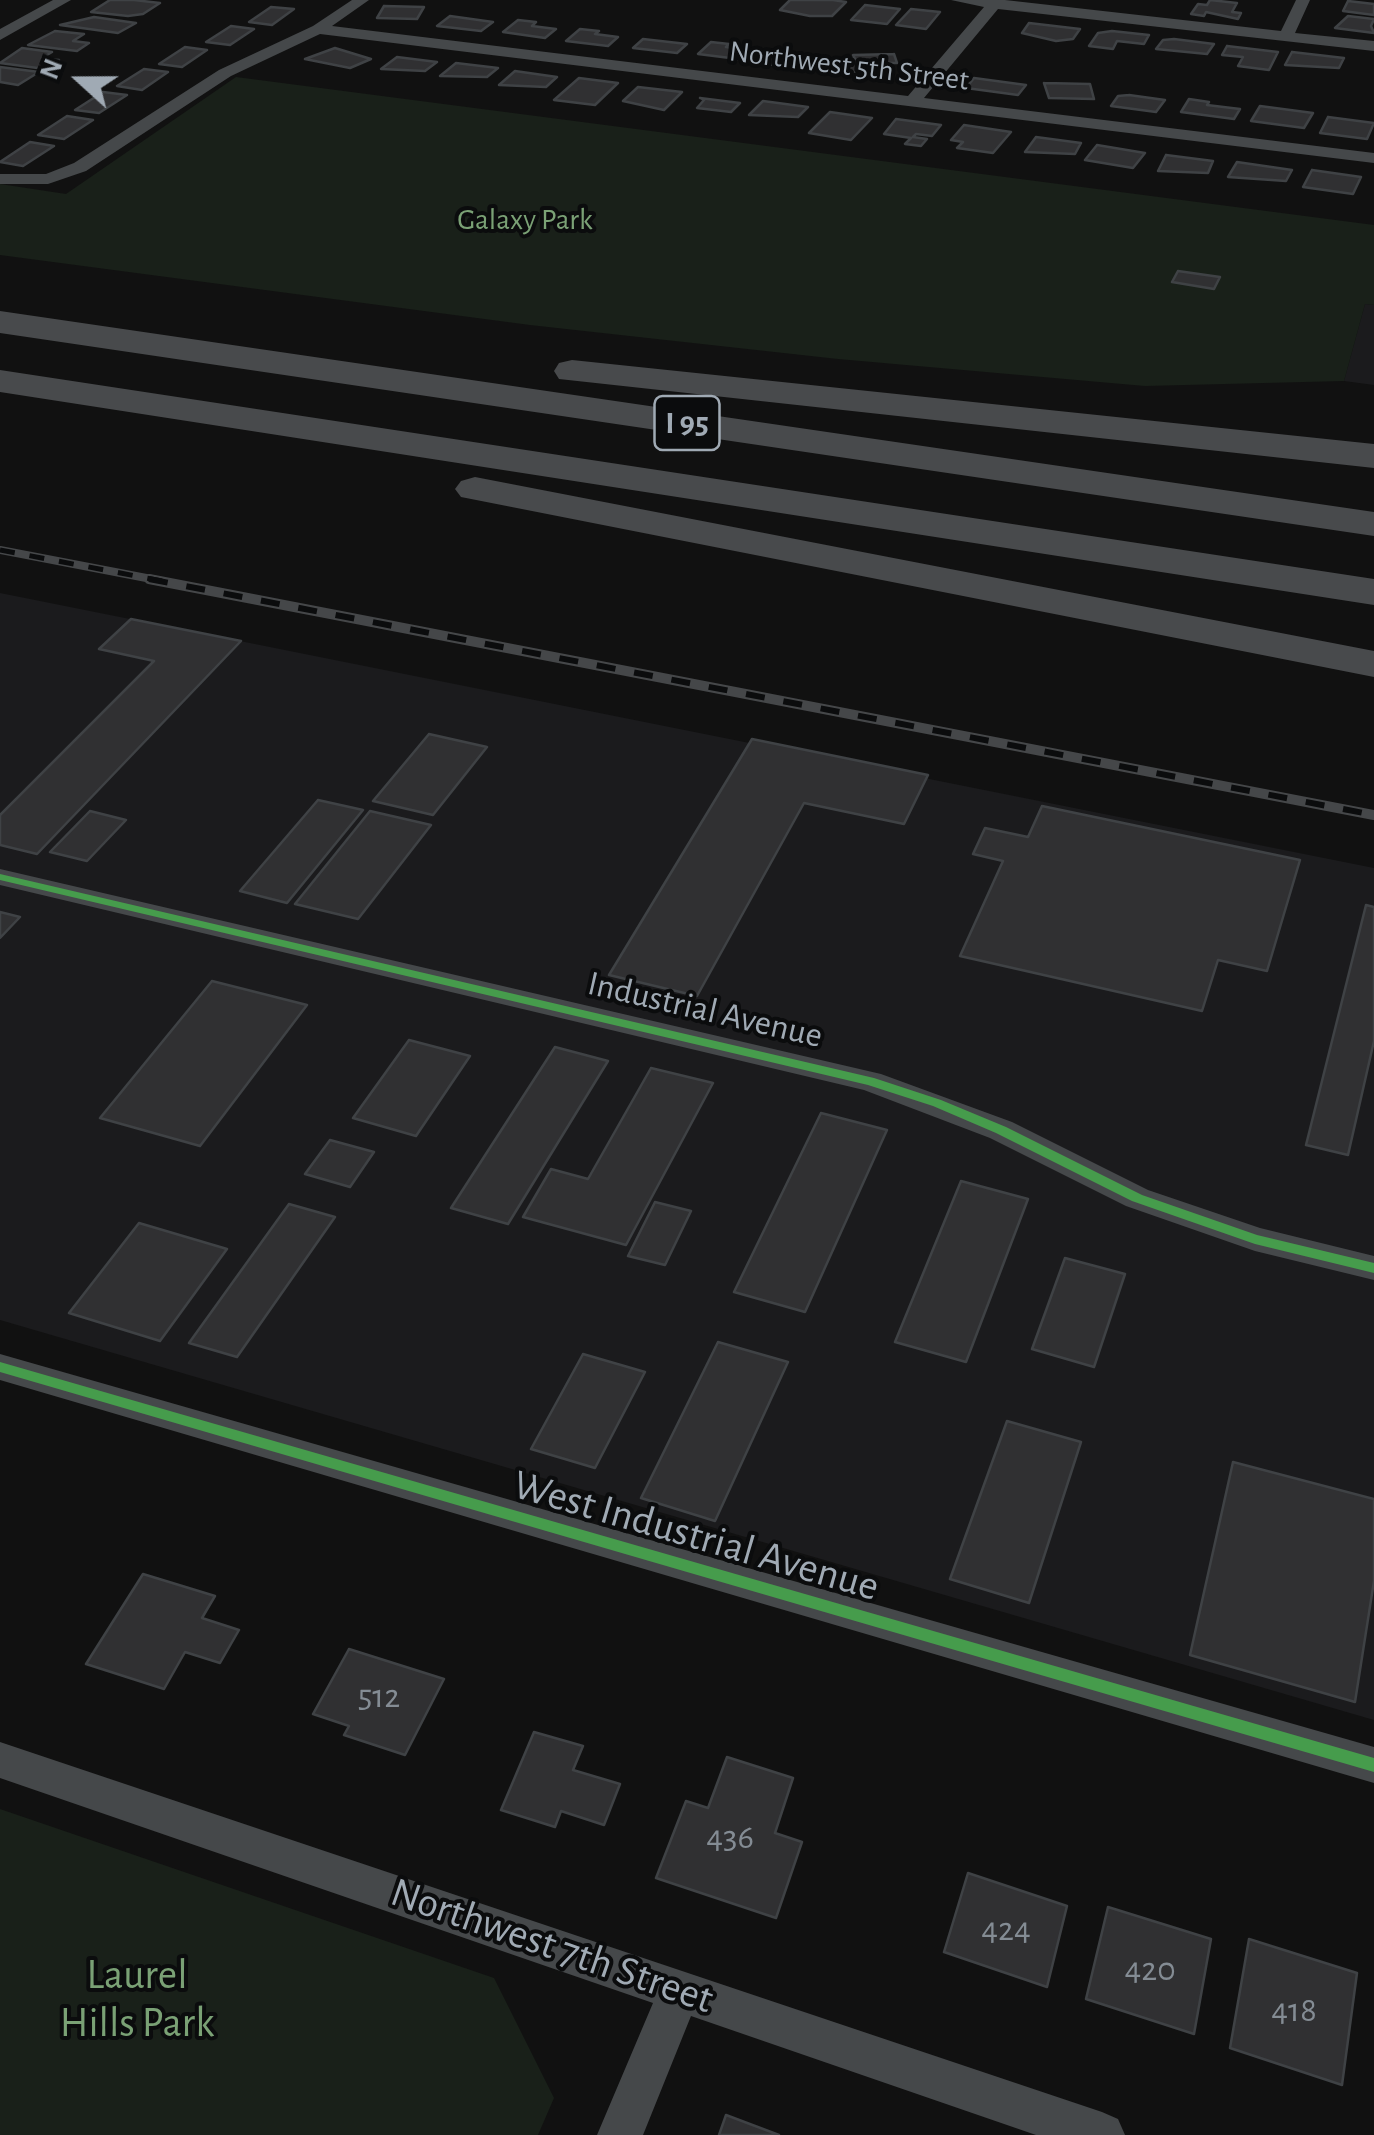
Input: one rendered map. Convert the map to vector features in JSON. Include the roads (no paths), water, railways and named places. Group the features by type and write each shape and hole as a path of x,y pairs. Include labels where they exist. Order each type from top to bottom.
{"highway":[{"path":"0,302 350,347 1374,456"},
{"name":"I 95","path":"0,322 1374,524"},
{"name":"I 95","path":"0,381 1374,592"},
{"path":"100,396 191,434 1374,664"}],"street":[{"path":"0,35 64,0"},
{"path":"0,179 48,180 80,167 225,74 318,29 362,0"},
{"path":"958,0 1374,46"},
{"path":"1286,36 1303,0"},
{"path":"913,101 996,2"},
{"name":"Northwest 5th Street","path":"318,29 1374,158"},
{"name":"Industrial Avenue","path":"0,877 870,1081 937,1102 1001,1130 1137,1198 1255,1239 1374,1268"},
{"name":"West Industrial Avenue","path":"0,1367 1374,1765"},
{"name":"Northwest 7th Street","path":"0,1760 1102,2135"},
{"path":"620,2135 680,1989"}],"railway":[{"path":"0,550 162,581"},
{"path":"149,579 1374,815"}],"park label":[{"name":"Galaxy Park","path":"525,220"},
{"name":"Laurel Hills Park","path":"137,1999"}]}
